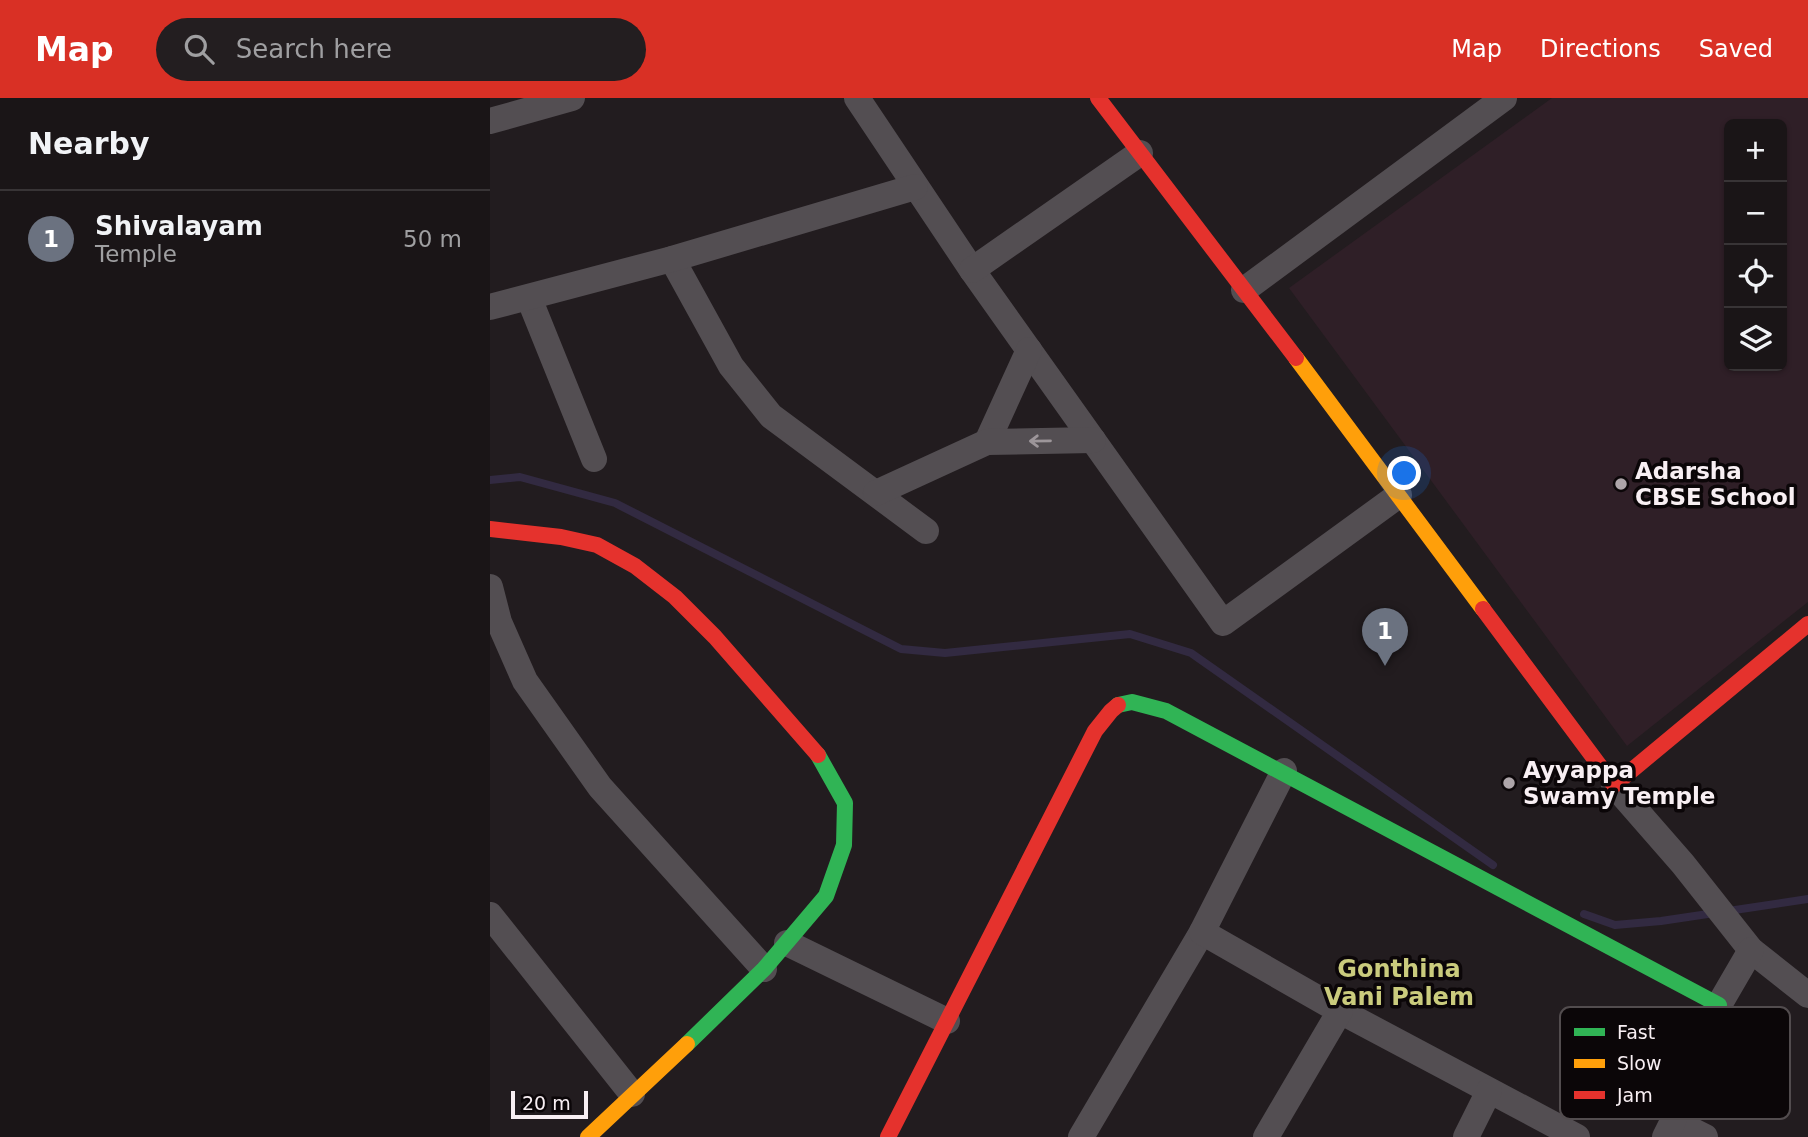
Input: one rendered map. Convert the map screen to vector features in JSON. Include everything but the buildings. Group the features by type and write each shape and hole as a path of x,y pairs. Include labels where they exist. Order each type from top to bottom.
{"street":[{"path":"490,121 572,98"},
{"path":"857,98 972,270 1223,623 1399,495"},
{"path":"1098,98 1399,495 1614,785 1683,864 1744,940 1808,995"},
{"path":"1244,290 1504,98"},
{"path":"972,270 1140,153"},
{"path":"490,307 672,259 915,187"},
{"path":"672,259 731,366 771,416 926,531"},
{"path":"529,298 594,459"},
{"path":"987,442 1029,350"},
{"path":"876,493 987,442 1093,440"},
{"path":"490,529 561,537 597,545 635,566 675,597 707,629 816,752 845,803 844,845 825,896 764,969 588,1137"},
{"path":"490,587 499,622 525,681 600,787 764,969"},
{"path":"1614,785 1808,624"},
{"path":"888,1137 1095,731 1109,709 1119,703 1135,701 1166,711 1284,771 1718,1005 1744,940"},
{"path":"1081,1137 1202,932 1284,771"},
{"path":"490,915 632,1094"},
{"path":"1202,932 1340,1011 1577,1137"},
{"path":"787,943 947,1021"},
{"path":"1266,1137 1340,1011"},
{"path":"1466,1137 1489,1091"},
{"path":"1669,1129 1705,1137"}],"shaded area":[{"name":"Adarsha CBSE School","path":"1552,98 1808,98 1808,602 1627,746 1289,288"}],"waterway":[{"path":"490,480 520,477 615,503 901,649 945,653 1130,634 1191,653 1493,865"},
{"path":"1584,914 1615,925 1661,921 1808,899"}],"traffic: fast":[{"path":"1118,705 1132,702 1166,711 1719,1005"},
{"path":"687,1044 764,969 826,896 844,845 845,803 818,755"}],"traffic: slow":[{"path":"1296,358 1483,609"},
{"path":"588,1137 687,1044"}],"traffic: jam":[{"path":"1098,98 1296,358"},
{"path":"490,529 561,537 597,545 635,566 675,597 715,637 818,755"},
{"path":"1483,609 1614,785 1808,624"},
{"path":"888,1137 1095,731 1118,705"}],"place":[{"name":"Adarsha CBSE School","path":"1621,484"},
{"name":"Shivalayam","path":"1385,666"},
{"name":"Ayyappa Swamy Temple","path":"1509,783"}],"district":[{"name":"Gonthina Vani Palem","path":"1399,983"}]}
